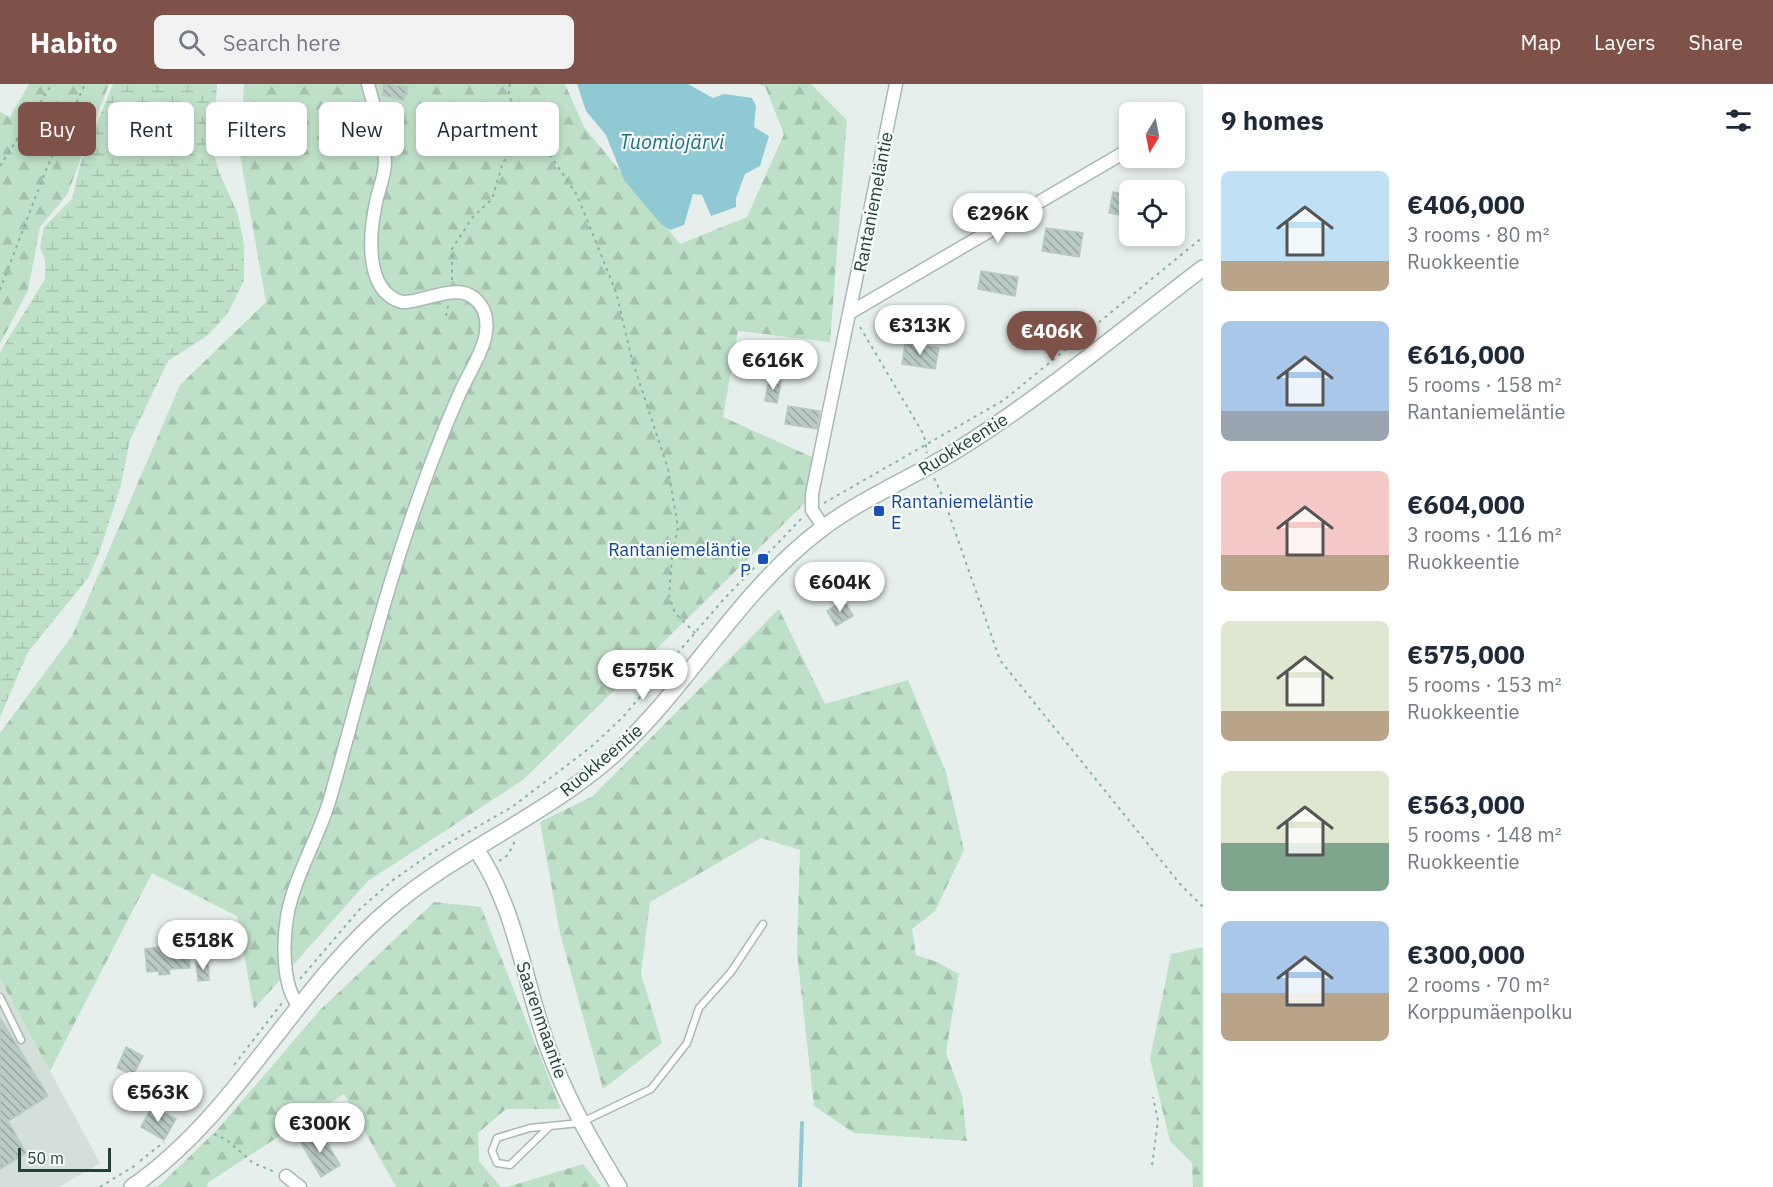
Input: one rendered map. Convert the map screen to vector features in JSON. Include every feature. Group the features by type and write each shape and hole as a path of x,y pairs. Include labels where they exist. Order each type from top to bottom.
{"street":[{"path":"298,1005 290,992 285,933 291,900 321,828 392,575 415,506 443,433 485,339 486,319 478,303 461,293 452,291 402,302 390,296 377,280 372,245 375,209 385,170 385,156 368,84"},
{"name":"Rantaniemeläntie","path":"812,510 812,494 896,84"},
{"path":"851,312 1119,155"},
{"name":"Ruokkeentie","path":"132,1187 173,1154 199,1128 335,961 376,921 397,902 577,785 617,752 653,715 750,594 775,569 824,528 1009,416 1203,268"},
{"path":"812,510 824,528"},
{"name":"Saarenmaantie","path":"476,849 498,885 547,1045 579,1123 619,1187"},
{"path":"286,1176 300,1187"}],"lane":[{"path":"550,1126 510,1165 497,1163 492,1151 497,1138 530,1128 579,1123 651,1089 687,1042 699,1008 730,972 763,924"},
{"path":"0,997 21,1040"}],"path":[{"path":"0,166 52,84"},
{"path":"0,290 45,172 85,84"},
{"path":"510,84 508,90 511,102"},
{"path":"446,316 452,291 452,249 472,218 492,199 503,162 509,156"},
{"path":"551,156 577,195 616,292 632,360 668,469 678,527 672,557 669,595 675,613 695,633"},
{"path":"228,1073 290,992 352,918 393,880 433,852 512,807 591,747 622,718 695,633 796,523 812,510 1004,400 1203,237"},
{"path":"851,312 924,435 927,467 943,497 1000,660 1180,884 1203,907"},
{"path":"1152,1165 1158,1121 1153,1097"},
{"path":"199,1128 227,1140 253,1163 286,1176"},
{"path":"100,1187 136,1165 171,1137"}],"shaded area":[{"path":"0,979 100,1163 59,1187 0,1187"}],"green space":[{"path":"29,84 109,84 96,118 96,102 19,102"},
{"path":"113,84 217,84 216,102 206,102 206,156 214,156 238,214 244,245 244,281 228,313 208,335 168,361 130,440 121,485 99,553 88,578 28,652 0,717 0,352 45,279 45,260 40,247 44,227 72,199 84,156 96,156 96,126"},
{"path":"244,84 565,84 584,127 680,244 747,217 784,134 765,86 757,84 811,84 847,120 830,342 738,331 723,417 814,458 808,500 523,780 368,881 254,1009 237,916 152,873 50,1071 0,979 0,733 72,636 180,385 266,302 240,156 307,156 307,102 243,102"},
{"path":"18,103 18,156 82,156 67,195 40,227 28,290 0,344 0,112 10,117"},
{"path":"779,609 825,704 908,680 946,772 964,850 935,911 912,929 916,955 937,962 959,974 946,1053 962,1096 967,1141 854,1133 814,1106 797,953 800,850 761,838 650,902 641,974 662,1043 603,1089 560,933 540,822 593,796"},
{"path":"434,902 481,907 561,1109 506,1109 478,1133 479,1161 501,1187 396,1187 344,1094 209,1182 207,1187 158,1187 218,1129 319,1011"},
{"path":"1203,947 1203,1187 1193,1187 1192,1163 1170,1141 1150,1059 1171,954"},
{"path":"583,1164 601,1187 507,1187"}],"water":[{"name":"Tuomiojärvi","path":"577,84 688,84 713,98 724,94 752,98 756,106 754,127 769,136 760,166 745,174 736,198 736,207 711,216 702,195 693,194 684,225 670,230 661,224 624,180 606,135 586,111"}],"building":[{"path":"384,84 408,87 404,100 382,95"},
{"path":"1113,192 1119,193 1119,215 1109,213"},
{"path":"1046,228 1083,233 1079,257 1042,251"},
{"path":"981,271 1018,277 1015,296 978,289"},
{"path":"885,316 900,318 897,335 882,333"},
{"path":"905,343 939,348 935,369 902,364"},
{"path":"769,379 781,381 777,403 765,401"},
{"path":"788,406 820,411 817,429 785,424"},
{"path":"844,600 853,616 836,626 827,611"},
{"path":"188,943 190,968 169,969 170,974 159,975 159,971 147,972 145,949"},
{"path":"208,961 209,980 198,981 196,962"},
{"path":"0,1018 48,1096 8,1121 26,1153 0,1169"},
{"path":"126,1047 143,1056 133,1075 117,1068"},
{"path":"152,1106 176,1119 164,1140 141,1127"},
{"path":"320,1131 340,1165 321,1177 301,1143"}],"waterway":[{"path":"800,1187 802,1123"}],"place":[{"name":"Rantaniemeläntie E","path":"879,511"},
{"name":"Rantaniemeläntie P","path":"763,559"}]}
